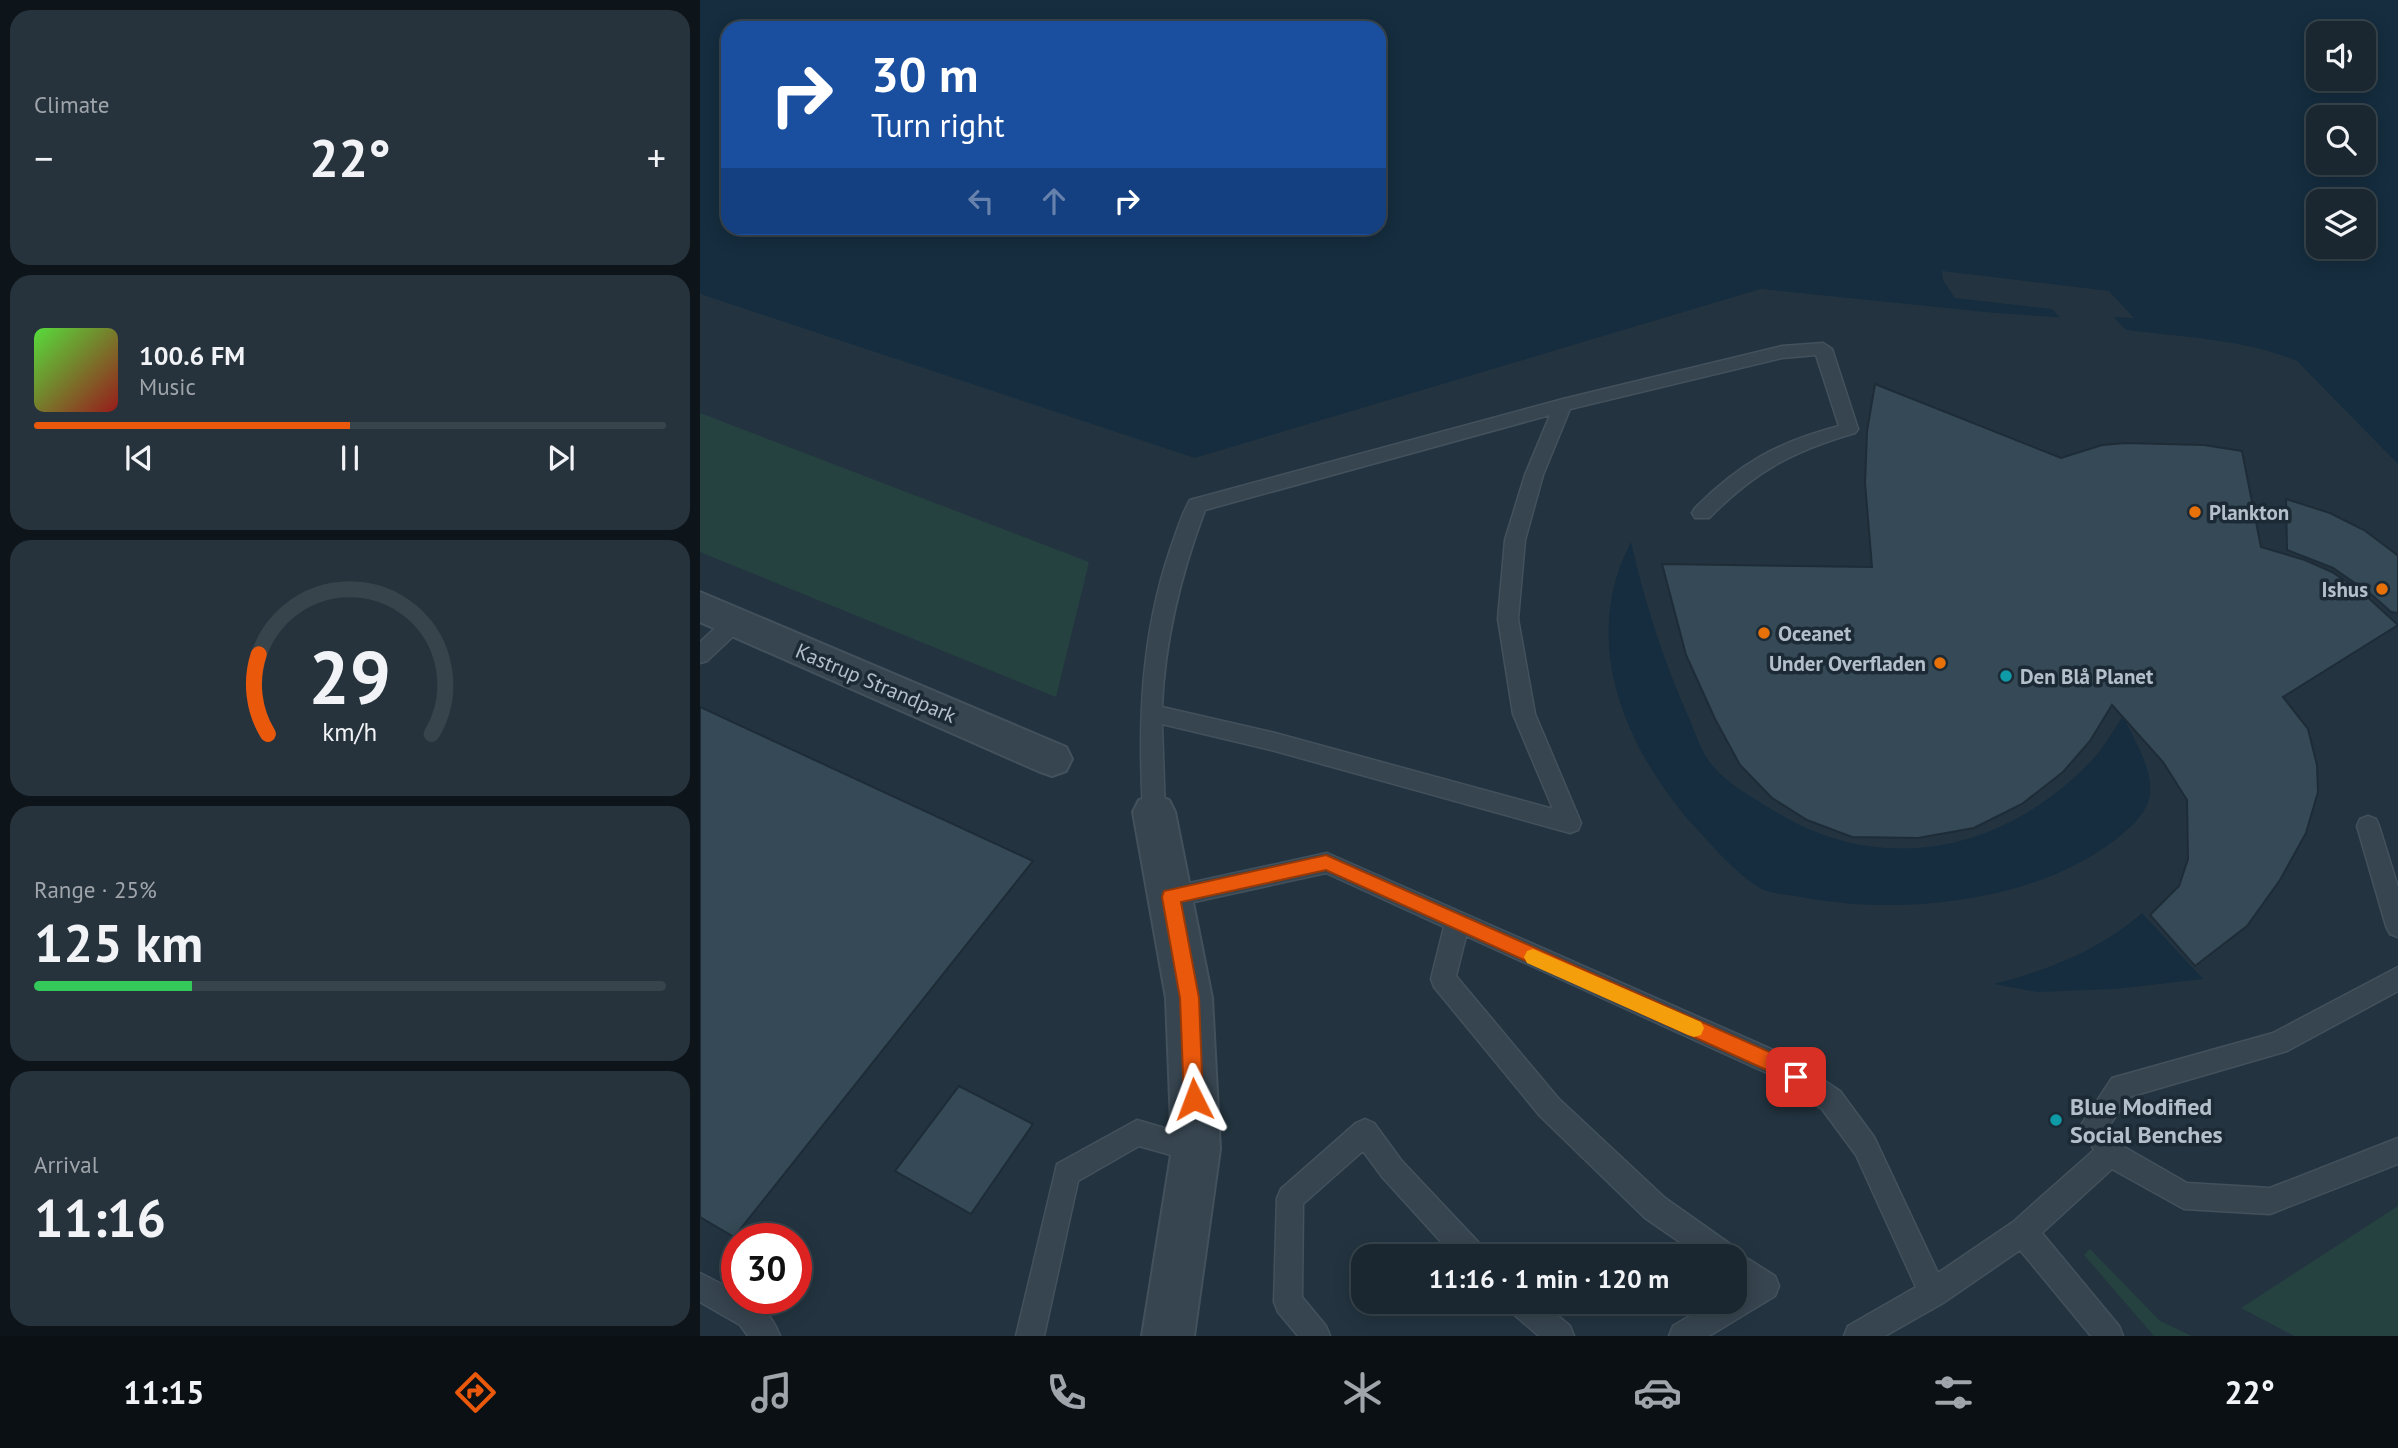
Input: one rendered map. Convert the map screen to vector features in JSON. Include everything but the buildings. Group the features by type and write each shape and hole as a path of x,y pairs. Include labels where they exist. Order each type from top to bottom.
{"street":[{"name":"Kastrup Strandpark","path":"700,606 1052,759"},
{"path":"1154,812 1189,998 1196,1149 1168,1336"}],"lane":[{"path":"1154,812 1152,713 1160,624 1178,555 1197,505 1563,405 1782,352 1824,349 1849,429 1801,441 1771,455 1732,481 1702,513"},
{"path":"1152,713 1275,742 1570,823 1524,714 1508,619 1515,540 1534,475 1563,405"},
{"path":"700,655 735,622"},
{"path":"2368,826 2398,926"},
{"path":"1171,897 1326,863 1778,1065 1830,1100 1865,1146 1933,1293"},
{"path":"1457,923 1443,979 1549,1107 1655,1208 1706,1244"},
{"path":"2398,978 2278,1044 2121,1087 2094,1125 2110,1153 2184,1196 2270,1201 2398,1152"},
{"path":"1316,1336 1288,1302 1290,1198 1365,1132 1392,1169 1461,1244"},
{"path":"1030,1336 1066,1173 1137,1133 1196,1149"},
{"path":"1858,1336 1933,1293 2023,1232 2110,1153"},
{"path":"2023,1232 2109,1336"},
{"path":"1747,1273 1765,1286 1747,1297"},
{"path":"700,1287 750,1315 766,1336"},
{"path":"1535,1314 1560,1336"},
{"path":"1683,1336 1719,1314"}],"green space":[{"path":"700,413 1089,562 1056,697 700,552"},
{"path":"2398,1206 2398,1336 2294,1336 2241,1308"},
{"path":"2090,1249 2160,1321 2192,1336 2154,1336 2084,1255"}],"water":[{"path":"700,0 2398,0 2398,466 2297,361 2256,348 2126,330 2117,321 1995,313 1761,289 1195,458 1042,416 700,294"},
{"path":"1631,542 1663,653 1708,760 1718,772 1740,789 1813,831 1855,844 1898,849 1940,845 1981,834 2021,816 2058,791 2092,760 2123,716 2149,775 2150,795 2145,808 2120,836 2082,861 2045,878 2006,891 1922,904 1880,905 1839,903 1764,890 1749,881 1725,859 1678,807 1654,773 1634,737 1619,700 1610,661 1609,621 1615,581"},
{"path":"2142,913 2203,979 2115,989 2037,992 1994,984 2053,965 2091,948"}],"pier":[{"path":"1942,271 2109,291 2134,318 2114,317 2127,333 2116,324 2061,319 2052,309 1955,298 1943,280"},
{"path":"1761,289 2022,318 1762,293 1195,462 1041,419 700,297 700,294 1195,458"},
{"path":"2126,330 2238,344 2297,361 2398,464 2398,470 2295,364 2238,348 2129,334"}],"slow traffic":[{"path":"1533,957 1694,1028"}],"place":[{"name":"Plankton","path":"2195,512"},
{"name":"Ishus","path":"2382,589"},
{"name":"Oceanet","path":"1764,633"},
{"name":"Under Overfladen","path":"1940,663"},
{"name":"Den Blå Planet","path":"2006,676"},
{"name":"Blue Modified Social Benches","path":"2056,1120"}],"route":[{"path":"1194,1099 1189,998 1171,897 1326,863 1778,1065 1796,1077"}]}
